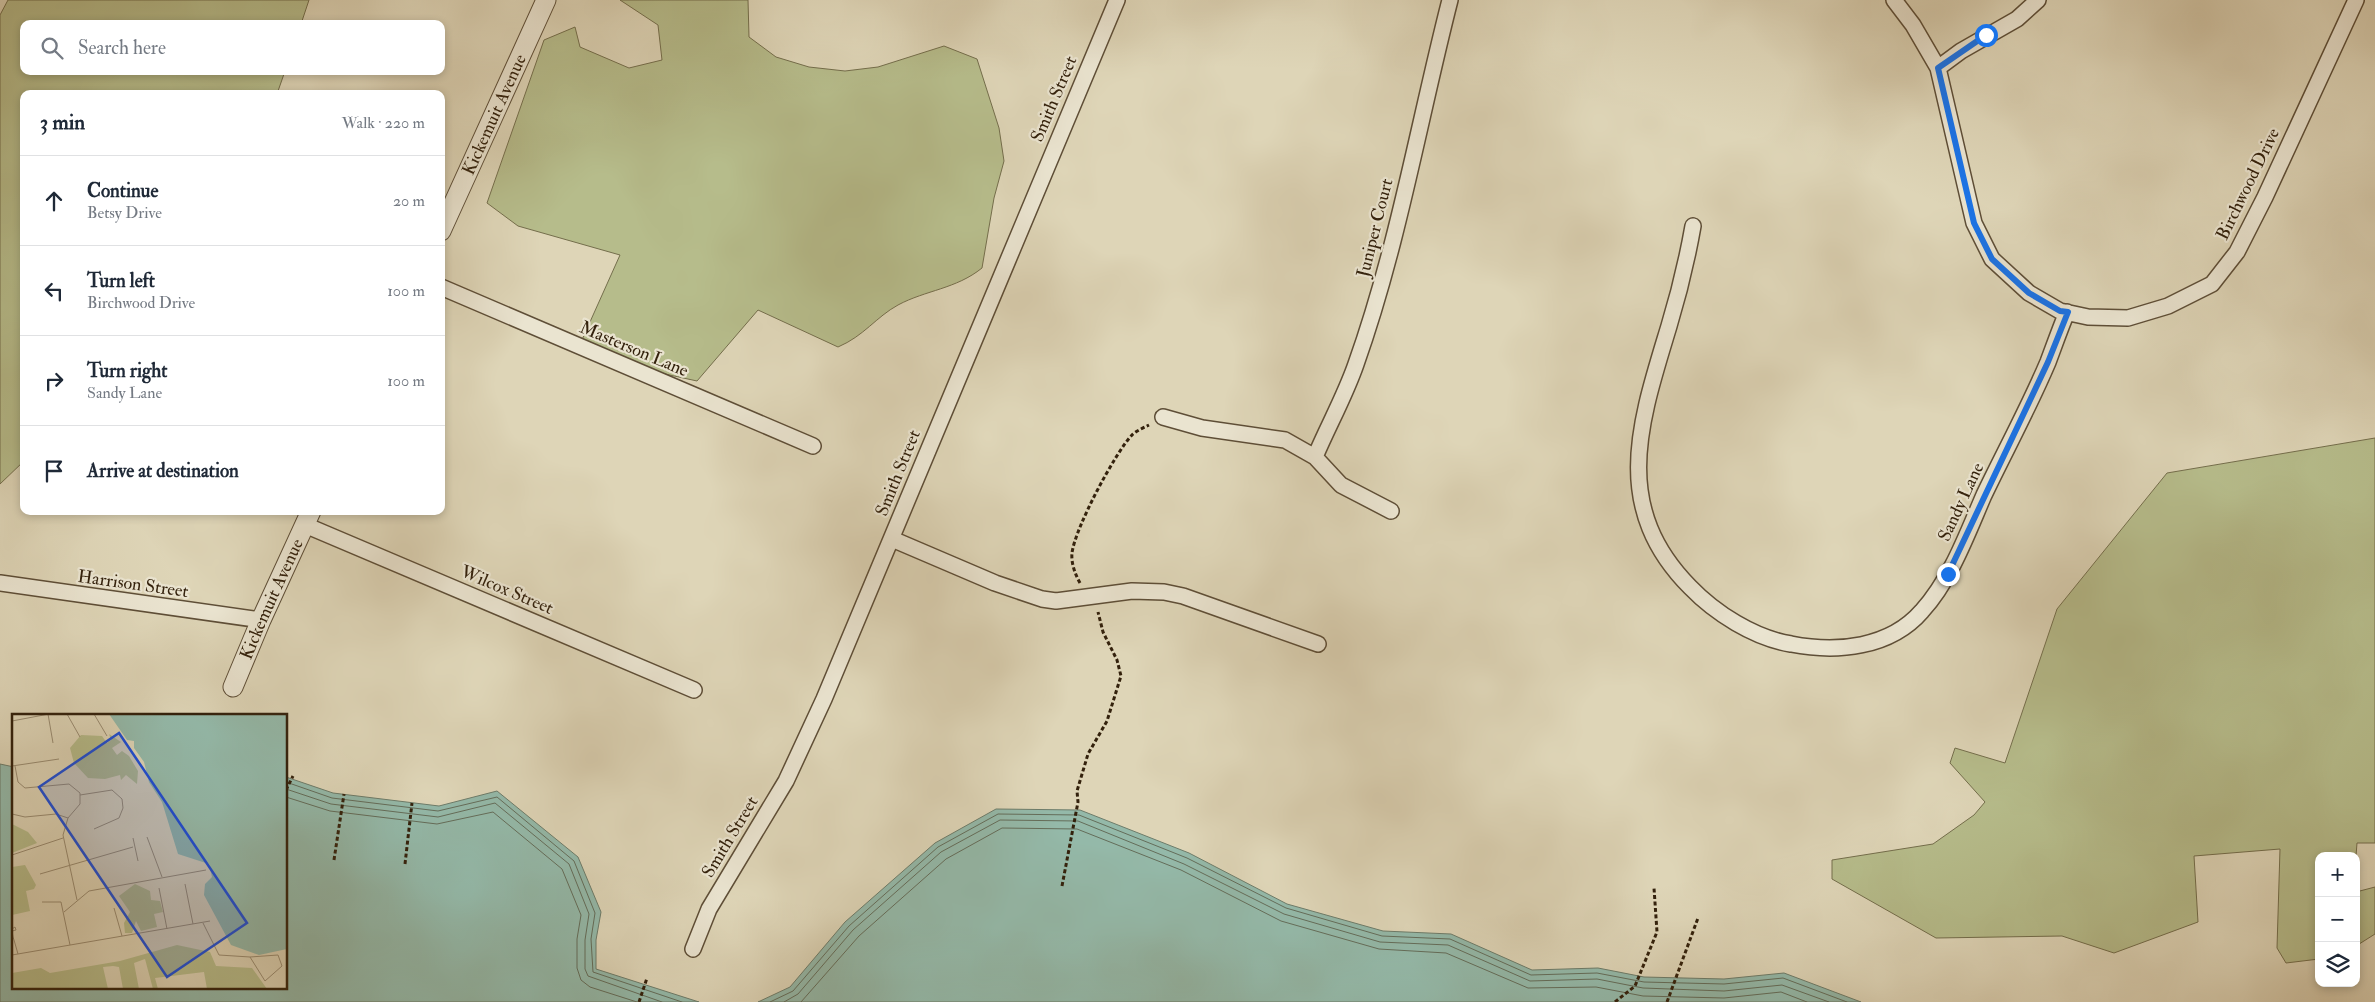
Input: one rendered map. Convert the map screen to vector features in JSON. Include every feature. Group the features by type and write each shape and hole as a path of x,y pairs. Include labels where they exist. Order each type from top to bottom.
{"street":[{"name":"Kickemuit Avenue","path":"445,222 546,0"},
{"name":"Smith Street","path":"694,949 709,909 786,781 802,747 892,538 943,412 1117,0"},
{"name":"Juniper Court","path":"1314,457 1356,366 1371,317 1390,248 1450,0"},
{"name":"Birchwood Drive","path":"1894,0 1913,25 1938,68 1974,223 1992,259 2029,293 2060,311 2088,317 2128,318 2168,306 2212,284 2237,252 2265,197 2356,0"},
{"path":"1938,68 1961,51 2017,19 2038,0"},
{"name":"Sandy Lane","path":"1693,226 1676,303 1644,408 1638,462 1644,506 1659,549 1667,561 1702,600 1750,630 1787,644 1808,647 1864,645 1892,634 1923,611 1948,574 2048,362 2068,312"},
{"name":"Masterson Lane","path":"445,289 812,446"},
{"path":"1163,417 1202,428 1285,440 1314,457 1341,485 1391,511"},
{"name":"Kickemuit Avenue","path":"233,687 260,620 308,518"},
{"name":"Wilcox Street","path":"308,518 694,690"},
{"path":"892,538 995,582 1042,599 1056,601 1132,591 1164,592 1183,596 1318,644"},
{"name":"Harrison Street","path":"0,583 260,620"}],"path":[{"path":"288,786 293,776"},
{"path":"334,860 344,794"},
{"path":"405,864 412,802"},
{"path":"1062,886 1078,802"},
{"path":"1614,1002 1635,986 1657,932 1654,888"},
{"path":"1667,1002 1698,918"},
{"path":"639,1002 647,978"}],"shaded area":[{"path":"8,0 309,0 302,20 20,20 20,75 284,75 278,90 20,90 20,465 0,484 0,15"},
{"path":"620,0 748,0 749,37 776,57 809,67 845,71 878,67 944,46 977,59 999,128 1004,161 994,198 982,268 962,281 898,305 863,332 838,347 758,310 697,381 656,372 581,342 620,255 518,226 487,203 544,40 575,27 580,47 629,68 662,60 658,25"},
{"path":"2375,438 2375,843 2357,843 2356,852 2315,852 2315,959 2286,963 2277,948 2280,849 2194,856 2198,922 2114,953 2062,936 1936,938 1832,879 1832,860 1933,844 1974,815 1985,802 1950,763 1955,748 2005,763 2057,609 2167,473"},
{"path":"2375,887 2375,934 2360,943 2360,897 2360,891"}],"water":[{"path":"0,764 12,767 12,990 288,990 288,778 333,793 439,806 497,791 578,857 601,912 596,940 596,969 699,1002 0,1002"},
{"path":"996,809 1080,810 1189,853 1287,904 1383,931 1451,934 1532,970 1598,968 1644,977 1724,979 1784,973 1861,1002 758,1002 790,987 845,922 935,843"}],"route":[{"path":"1948,574 2048,362 2068,312 2060,311 2029,293 1992,259 1974,223 1938,68 1986,35"}]}
